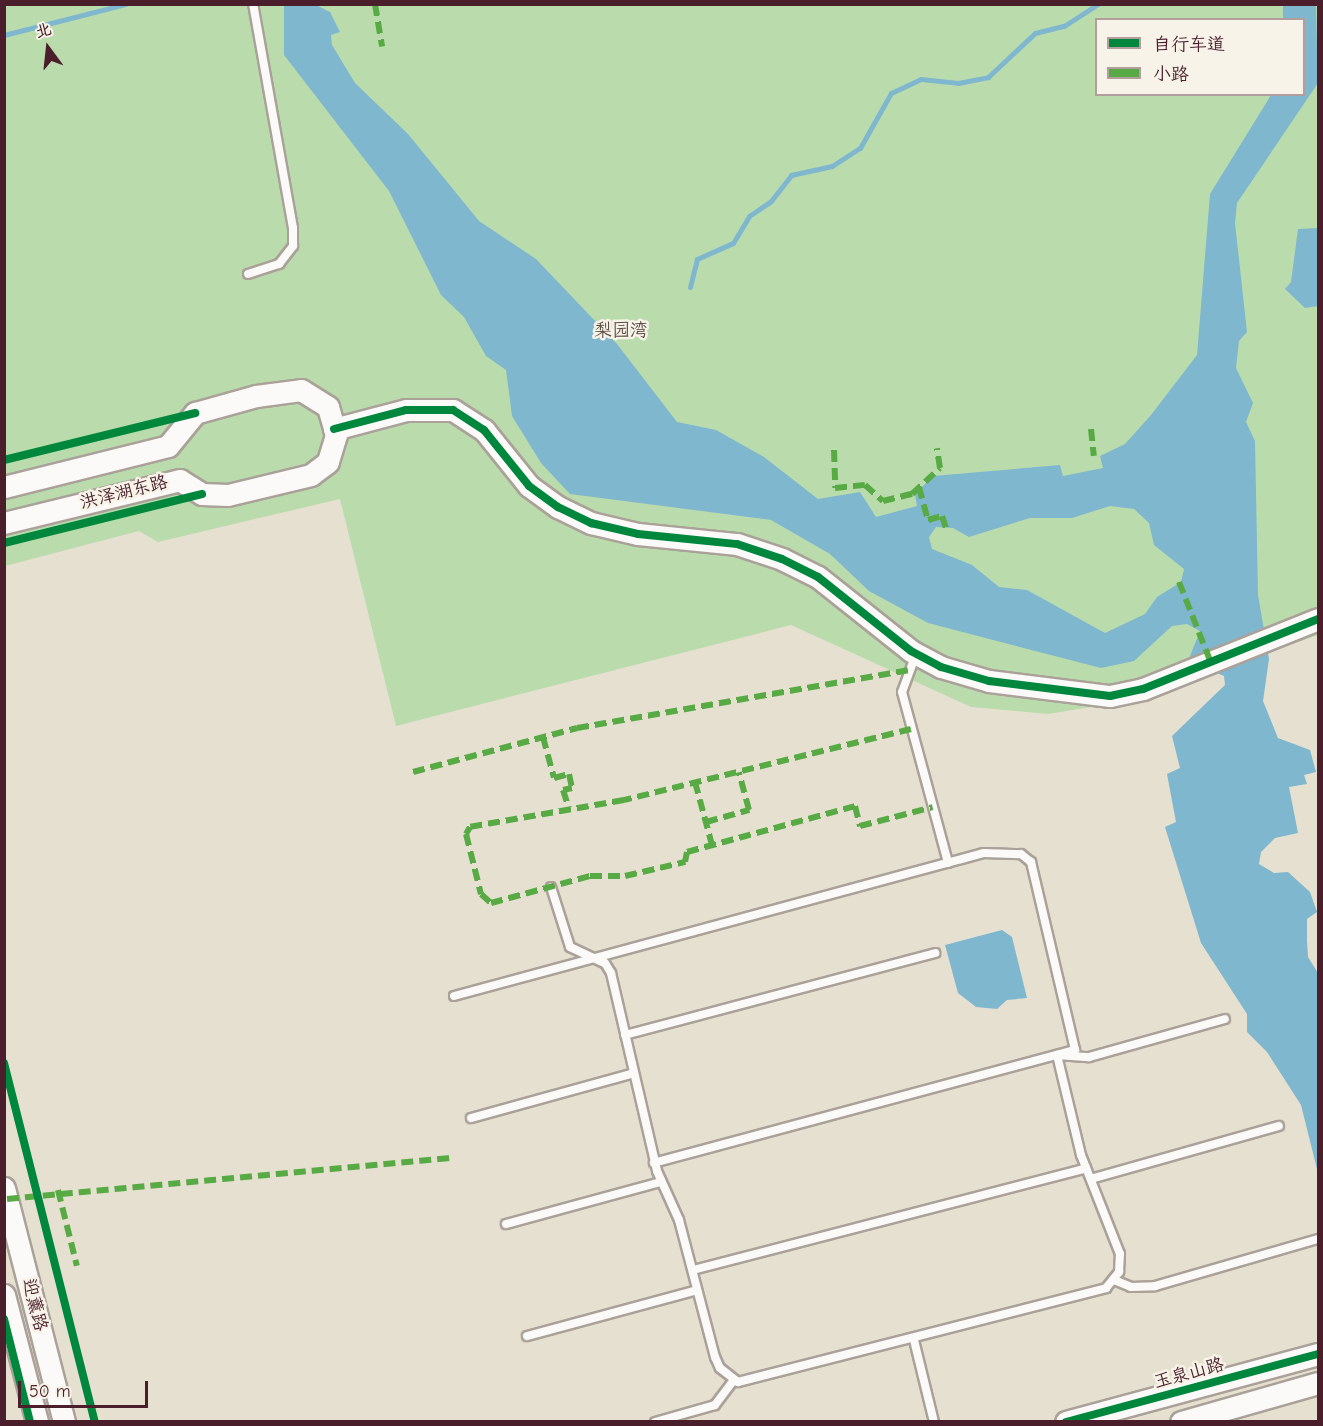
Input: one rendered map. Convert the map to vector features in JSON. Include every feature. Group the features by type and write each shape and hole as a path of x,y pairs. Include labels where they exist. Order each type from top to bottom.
{"street":[{"name":"洪泽湖东路","path":"4,487 168,446 195,412 256,396 301,390 328,406 334,429 328,462 311,475 228,495 202,494 180,480 4,523"},
{"path":"334,429 406,410 453,410 484,430 529,486 558,507 591,523 638,534 737,544 782,559 818,577 916,654 989,681 1110,696 1143,689 1318,619"},
{"name":"迎薰路","path":"4,1188 64,1422"},
{"name":"迎薰路","path":"4,1295 37,1422"},
{"name":"玉泉山路","path":"1066,1422 1318,1354"},
{"path":"1181,1422 1318,1383"}],"lane":[{"path":"248,274 279,264 292,246 293,228 253,4"},
{"path":"916,654 902,692 948,863"},
{"path":"453,996 948,863 997,852 1021,854 1031,862 1075,1050 654,1163"},
{"path":"551,887 570,946 596,958 611,974 631,1074 654,1163 693,1270 717,1363 734,1380 752,1382 1095,1293 1114,1280 1120,1254 1094,1178 1086,1168 1057,1055"},
{"path":"625,1035 935,953"},
{"path":"1057,1055 1089,1058 1225,1019"},
{"path":"471,1118 631,1074"},
{"path":"1094,1178 1279,1126"},
{"path":"693,1270 1086,1168"},
{"path":"506,1224 662,1182"},
{"path":"1114,1280 1131,1287 1155,1286 1318,1239"},
{"path":"527,1335 698,1290"},
{"path":"914,1340 934,1422"},
{"path":"655,1422 716,1405 734,1380"}],"green space":[{"name":"梨园湾","path":"5,5 1318,5 1318,635 1134,700 1048,714 971,707 791,625 396,726 340,499 158,542 139,531 5,566"}],"water":[{"path":"284,5 316,5 330,12 340,32 331,35 332,45 355,83 408,134 479,221 536,259 617,344 677,422 716,430 764,457 818,499 860,492 876,517 917,506 915,494 933,476 1060,465 1063,476 1103,468 1100,456 1125,444 1151,415 1197,355 1210,194 1270,96 1305,96 1305,18 1283,18 1283,5 1316,5 1318,83 1237,203 1235,223 1247,332 1239,341 1236,368 1253,403 1246,422 1255,441 1258,595 1269,659 1263,701 1278,738 1310,750 1316,772 1304,775 1307,784 1289,787 1298,833 1275,838 1261,852 1259,864 1274,873 1288,872 1310,892 1317,912 1307,919 1307,941 1308,957 1318,973 1318,1173 1301,1105 1267,1052 1247,1032 1247,1014 1201,943 1165,827 1176,822 1167,774 1180,768 1172,736 1225,685 1224,676 1188,661 1200,631 1187,624 1172,626 1134,661 1101,668 928,623 869,591 830,554 771,520 570,494 541,463 512,416 506,370 486,356 464,317 441,295 389,191 284,55","holes":["1110,506 1134,509 1149,523 1154,545 1184,569 1181,582 1157,597 1145,614 1105,633 1027,590 999,587 972,565 932,549 929,537 936,527 953,528 969,537 1030,518 1072,518"]},
{"path":"1318,228 1318,306 1305,308 1285,289 1291,282 1298,229"},
{"path":"1002,930 1012,937 1027,998 1007,1000 997,1009 976,1007 958,993 945,945"}],"waterway":[{"path":"4,35 126,4"},
{"path":"690,287 697,259 733,243 749,216 771,201 791,175 832,166 860,148 891,93 921,79 958,83 988,77 1035,33 1064,26 1098,4"}],"marked path":[{"path":"375,4 382,46"},
{"path":"1091,429 1094,456"},
{"path":"834,450 835,488 865,485 883,501 912,494 940,468 937,448"},
{"path":"919,487 928,520 942,516 947,531"},
{"path":"1179,582 1211,663"},
{"path":"413,772 577,728 908,670"},
{"path":"911,729 624,800 470,827 466,834 481,894 491,903 590,876 625,876 685,862 687,852 855,806 860,826 933,807"},
{"path":"543,737 554,778 569,774 572,788 563,790 569,808"},
{"path":"706,822 749,810 739,772"},
{"path":"695,782 712,845"},
{"path":"7,1199 450,1158"},
{"path":"58,1190 77,1266"}],"cycle path":[{"path":"334,429 406,410 453,410 484,430 529,486 558,507 591,523 638,534 737,544 782,559 818,577 911,651 941,667 989,681 1110,696 1143,689 1318,619"},
{"path":"4,460 195,413"},
{"path":"4,543 202,494"},
{"path":"4,1063 95,1422"},
{"path":"4,1319 30,1422"},
{"path":"1066,1422 1318,1354"}]}
